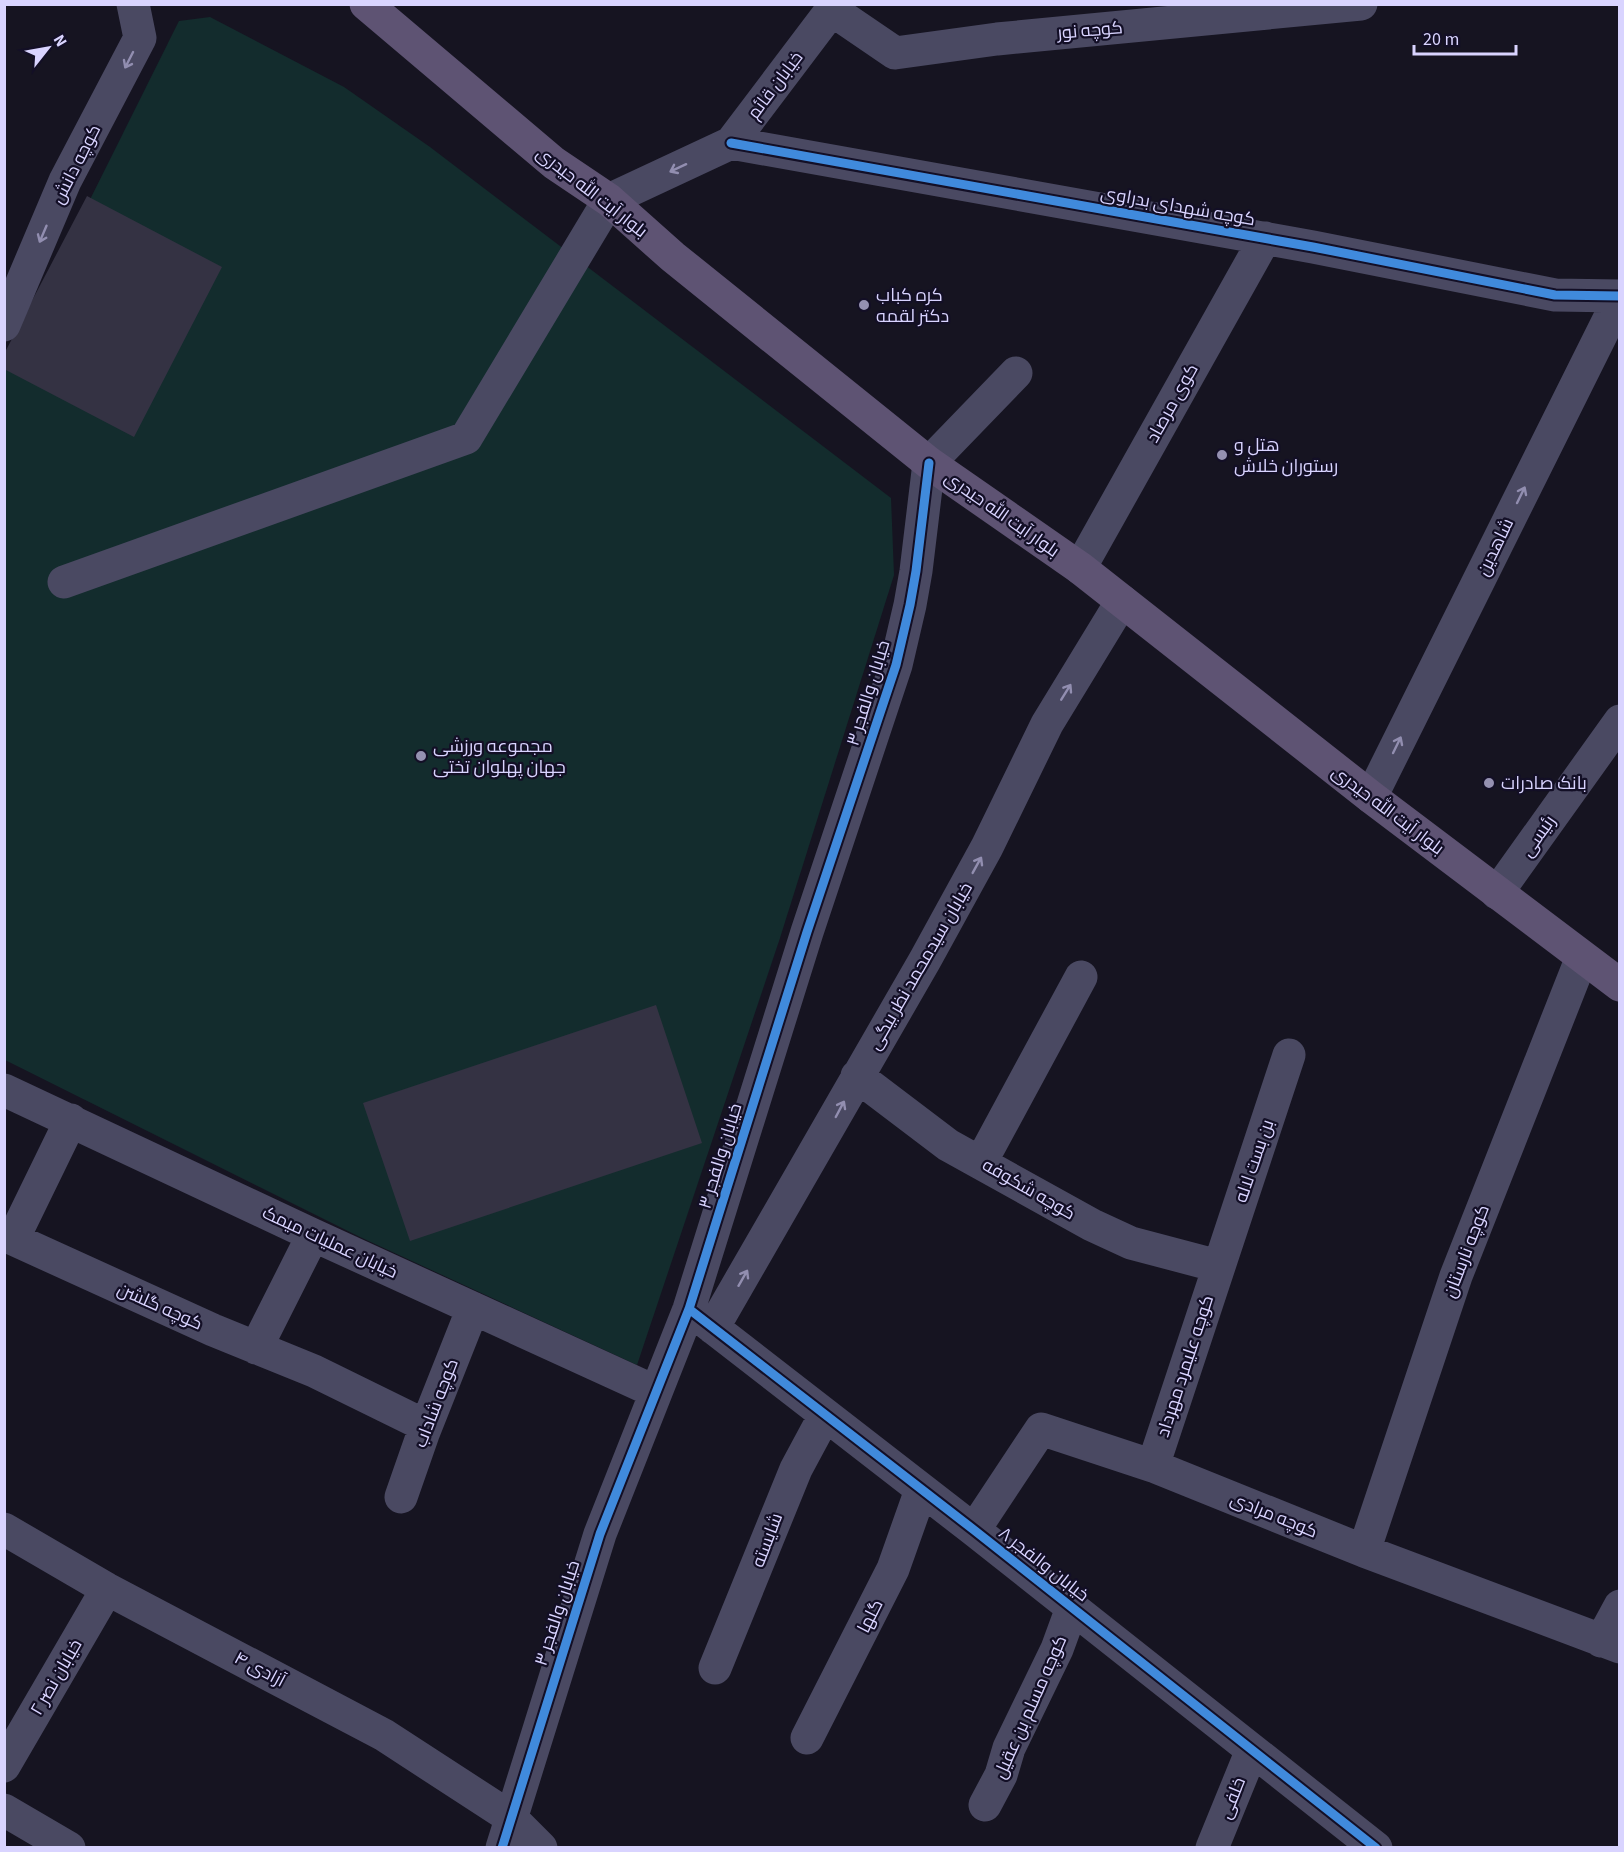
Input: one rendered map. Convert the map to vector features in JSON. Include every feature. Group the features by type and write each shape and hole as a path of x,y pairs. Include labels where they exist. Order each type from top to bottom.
{"main road":[{"name":"بلوار آیت الله حیدری","path":"365,5 554,163 609,200 673,257 929,463 1080,568 1371,797 1620,985"}],"street":[{"name":"کوچه دانش","path":"4,325 65,181 140,38 133,4"},
{"name":"کوچه نور","path":"834,7 895,53 997,39 1361,4"},
{"name":"خیابان قائم","path":"609,200 731,143 834,7"},
{"name":"کوچه شهدای بدراوی","path":"731,143 1264,238 1555,295 1620,296"},
{"path":"64,582 466,438 609,200"},
{"name":"کوی مرصاد","path":"1080,568 1264,238"},
{"name":"شاهدین","path":"1371,797 1620,296"},
{"path":"929,463 1016,373"},
{"name":"خیابان والفجر ۳","path":"506,1832 600,1534 656,1392 701,1319 807,932 896,665 916,570 929,463"},
{"name":"خیابان سیدمحمد نظر بیگی","path":"701,1319 831,1126 987,847 1047,724 1122,601"},
{"name":"رئیسی","path":"1497,893 1620,721"},
{"name":"کوچه نارستان","path":"1364,1551 1456,1275 1582,957"},
{"path":"981,1162 1081,977"},
{"name":"بن بست لاله","path":"1218,1266 1289,1055"},
{"name":"کوچه شکوفه","path":"857,1076 948,1145 1112,1236 1218,1266"},
{"name":"خیابان عملیات میمک","path":"4,1090 656,1392"},
{"name":"کوچه گلشن","path":"71,1120 13,1239 256,1348 314,1371 426,1426"},
{"path":"256,1348 313,1235"},
{"name":"کوچه علیمرد مهرداد","path":"1153,1466 1218,1266"},
{"name":"کوچه شاداب","path":"401,1497 426,1426 473,1308"},
{"name":"خیابان والفجر ۸","path":"701,1319 974,1530 1376,1848"},
{"name":"شایسته","path":"715,1668 796,1469 825,1415"},
{"name":"کوچه مرادی","path":"974,1530 1041,1429 1153,1466 1364,1551 1610,1644"},
{"name":"گلها","path":"807,1738 893,1569 921,1490"},
{"name":"آزادی ۴","path":"4,1529 107,1589 384,1735 506,1832 541,1848"},
{"name":"خیابان نصر ۲","path":"4,1766 107,1589"},
{"path":"1610,1644 1620,1606"},
{"name":"کوچه مسلم بن عقیل","path":"985,1805 1001,1775 1009,1749 1057,1649 1072,1608"},
{"name":"خلفی","path":"1212,1848 1252,1750"},
{"path":"4,1810 69,1848"}],"green space":[{"name":"مجموعه ورزشی جهان پهلوان تختی","path":"210,17 344,87 430,147 891,498 894,575 780,938 637,1365 360,1237 5,1060 4,372 179,21"}],"building":[{"path":"87,196 222,267 134,437 4,369 4,354"},
{"path":"656,1005 702,1143 410,1241 363,1103"}],"cycle path":[{"path":"731,143 1313,247 1555,295 1620,296"},
{"path":"502,1848 600,1534 689,1309 807,932 896,665 916,571 929,463"},
{"path":"689,1309 974,1530 1376,1848"}],"place":[{"name":"کره کباب دکتر لقمه","path":"864,305"},
{"name":"هتل و رستوران خلاش","path":"1222,455"},
{"name":"مجموعه ورزشی جهان پهلوان تختی","path":"421,756"},
{"name":"بانک صادرات","path":"1489,783"}]}
